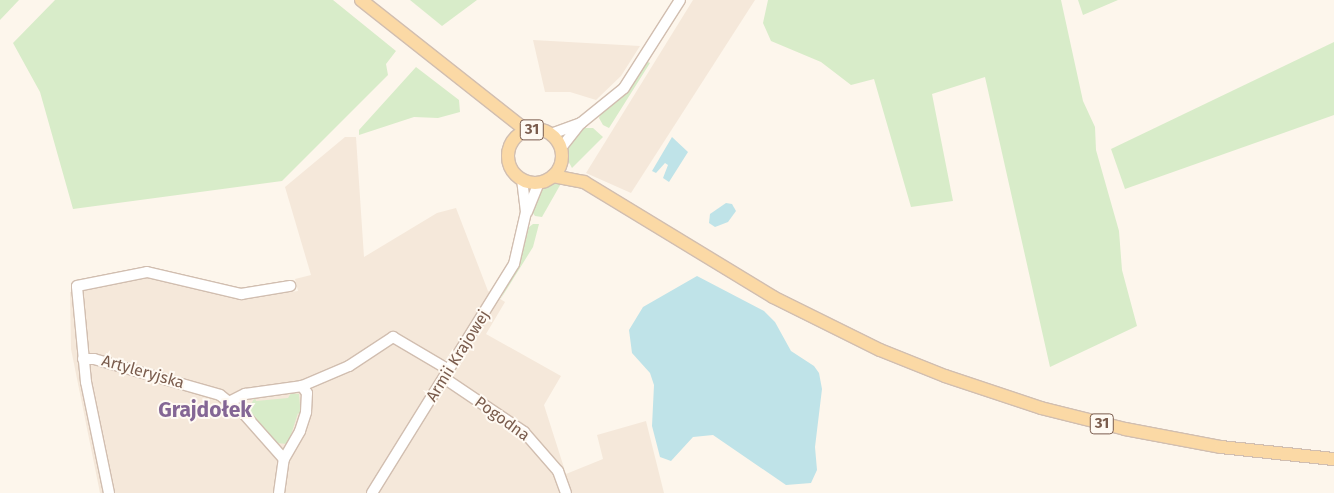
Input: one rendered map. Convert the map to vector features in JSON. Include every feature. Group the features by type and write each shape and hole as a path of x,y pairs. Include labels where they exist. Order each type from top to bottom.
{"main road":[{"name":"31","path":"361,0 527,131"},
{"name":"31","path":"498,108 513,141 510,162 522,180"},
{"name":"31","path":"513,141 527,131 539,130 551,134 561,154 584,182 773,297 872,346 945,376 1041,408 1125,429 1221,447 1334,459"},
{"path":"522,180 539,183 554,176 561,154"},
{"name":"31","path":"554,176 584,182"}],"street":[{"path":"561,154 581,123 628,83 680,0"},
{"path":"551,134 581,123"},
{"name":"Armii Krajowej","path":"522,180 526,212"},
{"name":"Armii Krajowej","path":"372,493 514,264 526,212 539,183"},
{"name":"Artyleryjska","path":"109,493 83,359 78,286 146,272 241,294 290,286"},
{"path":"231,401 245,394 302,386 349,366 393,337 447,374"},
{"name":"Artyleryjska","path":"83,359 94,359 201,388 231,401 284,459"},
{"name":"Pogodna","path":"447,374 524,432 558,472 566,493"},
{"path":"279,493 284,459 300,431 306,412 307,393 302,386"}],"shaded area":[{"path":"693,0 755,0 631,193 586,173"},
{"path":"533,40 640,46 621,76 596,100 570,92 545,92"},
{"path":"345,137 356,137 364,257 437,213 456,208 488,291 505,302 486,334 561,376 544,405 566,474 603,459 597,435 646,421 664,493 100,493 71,349 70,292 148,277 242,299 298,291 295,279 311,275 285,187"}],"green space":[{"path":"0,0 19,0 0,20"},
{"path":"55,0 333,0 396,51 386,64 388,75 282,181 73,209 40,92 13,43"},
{"path":"410,0 477,0 442,26"},
{"path":"768,0 1061,0 1083,101 1095,127 1096,150 1119,231 1122,270 1137,326 1050,367 985,77 932,94 953,201 911,207 874,79 851,85 821,62 771,41 763,23"},
{"path":"1078,0 1118,0 1083,15"},
{"path":"1334,42 1334,115 1125,189 1111,149"},
{"path":"646,61 650,63 609,128 603,125 599,118 601,112 626,91"},
{"path":"416,67 459,100 460,112 438,118 414,117 359,135 359,130"},
{"path":"583,128 593,128 603,137 572,168 566,157 566,147"},
{"path":"554,180 563,180 542,217 535,216 532,212 541,188"},
{"path":"533,224 539,224 533,247 500,300 521,258 529,227"},
{"path":"291,393 299,394 301,417 298,413 288,444 276,443 249,413 249,408 255,397 256,401 288,398"}],"water":[{"path":"672,137 688,152 669,182 663,178 668,165 665,163 656,173 652,171"},
{"path":"726,203 732,204 736,211 728,222 715,227 709,223 710,214"},
{"path":"697,276 764,311 775,322 791,351 814,366 819,373 822,389 815,447 817,470 811,483 786,485 713,435 693,437 671,461 660,457 652,426 654,385 650,373 632,353 629,330 643,307"}],"district":[{"name":"Grajdołek","path":"205,410"}]}
